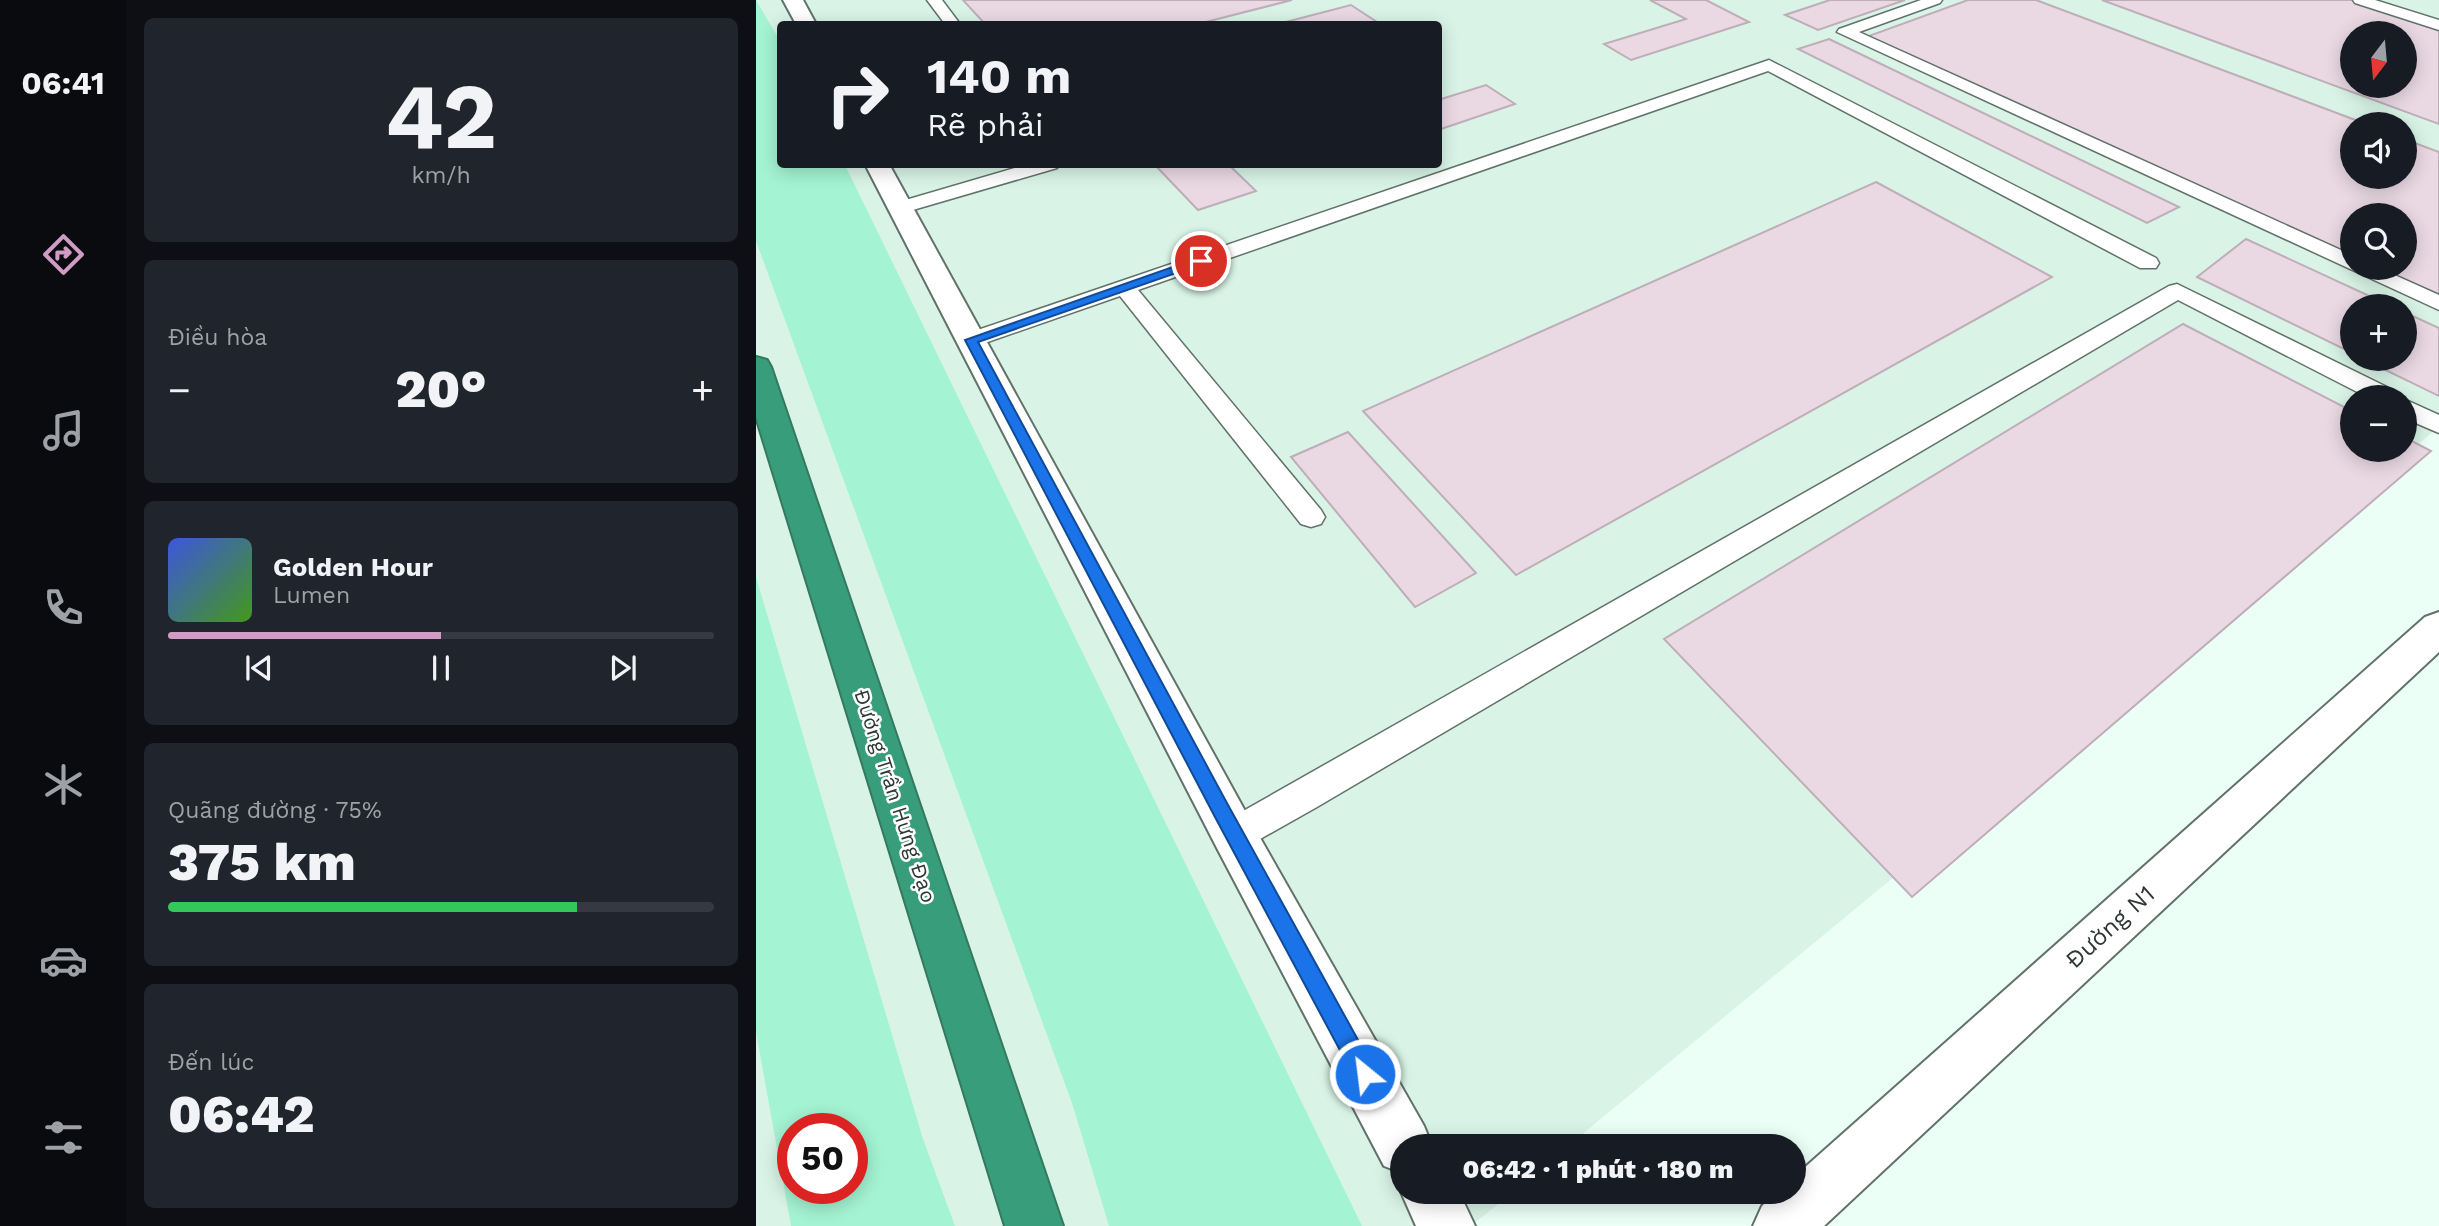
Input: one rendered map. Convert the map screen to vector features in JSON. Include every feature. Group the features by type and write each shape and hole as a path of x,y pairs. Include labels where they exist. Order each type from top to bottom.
{"highway":[{"name":"Đường Trần Hưng Đạo","path":"756,367 1034,1226"}],"main road":[{"path":"793,0 804,21"},
{"path":"879,168 1234,835 1397,1134"},
{"name":"Đường N1","path":"1782,1226 2439,628"},
{"path":"1435,1204 1446,1226"}],"lane":[{"path":"934,0 951,21"},
{"path":"1935,0 1845,32 2340,258"},
{"path":"2360,0 2439,25"},
{"path":"971,340 1769,65 2148,263"},
{"path":"899,208 1036,168"},
{"path":"2388,280 2439,303"},
{"path":"1124,287 1311,517"},
{"path":"1234,835 2177,291 2362,385"},
{"path":"2417,414 2439,425"}],"shaded area":[{"path":"756,0 2439,0 2439,427 2417,445 2417,385 2340,385 2340,462 2397,462 1583,1134 1390,1134 1390,1204 1498,1204 1471,1226 756,1226"}],"green space":[{"path":"756,0 777,36 777,168 846,168 1362,1226 1109,1226 1072,1103 756,241"},
{"path":"756,577 923,1139 955,1226 791,1226 787,1204 868,1204 868,1113 777,1113 777,1148 756,1032"}],"building":[{"path":"963,0 1292,0 1210,21 982,21"},
{"path":"1650,0 1706,0 1749,22 1631,60 1604,44 1686,19"},
{"path":"1830,0 1905,0 1818,30 1785,15"},
{"path":"1968,0 2036,0 2340,114 2340,189 2417,189 2417,144 2439,152 2439,297 2401,280 2417,280 2417,203 2340,203 2340,252 1866,37"},
{"path":"2102,0 2360,0 2439,25 2439,124 2417,116 2417,112 2406,112 2368,98 2417,98 2417,21 2340,21 2340,88"},
{"path":"1351,5 1375,21 1290,21"},
{"path":"1829,39 2179,207 2147,223 1798,49"},
{"path":"1486,85 1515,104 1442,129 1442,99"},
{"path":"1158,168 1232,168 1256,191 1198,210"},
{"path":"1876,182 2052,277 1516,575 1363,411"},
{"path":"2246,239 2365,294 2340,294 2340,347 2197,277"},
{"path":"2417,318 2439,328 2439,396 2388,371 2417,371"},
{"path":"2183,324 2340,405 2340,462 2417,462 2417,444 2431,451 1912,897 1664,639"},
{"path":"1348,432 1476,573 1415,607 1291,457"}],"route":[{"path":"1201,261 971,340 1221,811 1365,1074"}]}
